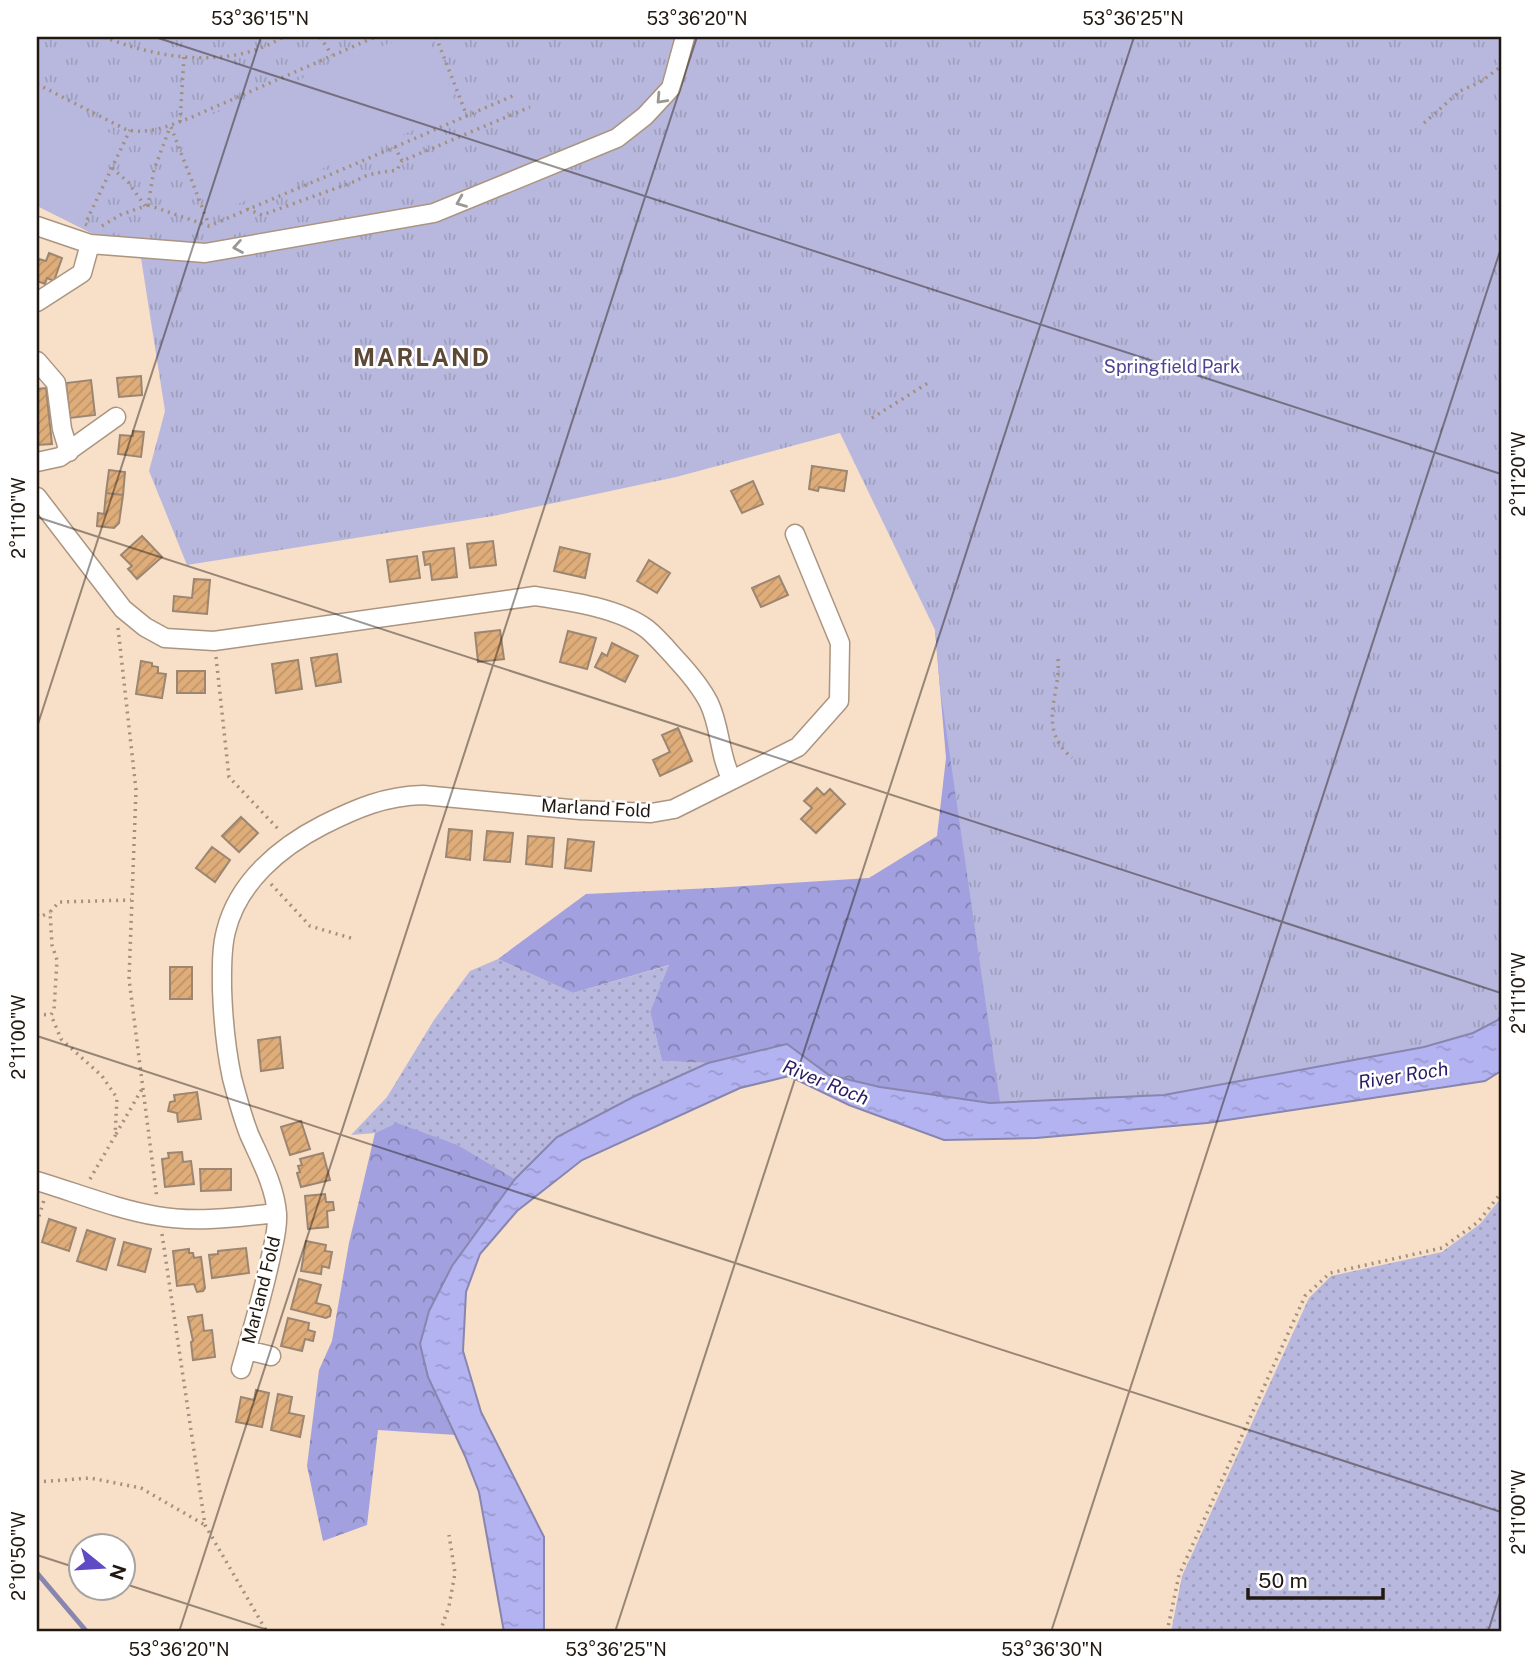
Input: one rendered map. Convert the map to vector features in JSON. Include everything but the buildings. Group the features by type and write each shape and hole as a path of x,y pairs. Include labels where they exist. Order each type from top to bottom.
{"street":[{"path":"37,226 90,244 205,253 434,213 617,138 645,116 671,88 685,37"},
{"path":"37,302 82,273 90,244"},
{"path":"37,360 56,383 62,429 69,452"},
{"path":"37,462 61,457 116,417"},
{"path":"37,496 123,609 156,635 175,639 214,641 535,596 600,609 646,629 691,675 711,709 723,747 724,763 732,780"},
{"name":"Marland Fold","path":"242,1368 266,1279 276,1233 277,1213 266,1170 239,1103 232,1075 223,1008 222,955 226,931 240,897 260,872 291,842 345,814 397,796 423,795 580,810 651,813 674,809 798,747 839,701 840,643 795,534"},
{"path":"43,1183 159,1217 221,1219 277,1213"},
{"path":"247,1350 271,1356"}],"path":[{"path":"104,37 155,54 214,58 235,56 283,37"},
{"path":"320,37 332,55"},
{"path":"37,84 130,130 146,131 180,122 375,37"},
{"path":"436,37 467,116"},
{"path":"180,122 184,56"},
{"path":"1424,123 1460,91 1482,81 1500,67"},
{"path":"112,167 146,205 209,226 517,94"},
{"path":"247,209 262,215 356,181 366,174 397,170 402,161 530,107"},
{"path":"146,205 154,170 170,125"},
{"path":"170,125 209,226"},
{"path":"130,130 85,224 100,229 120,215 146,205"},
{"path":"395,146 402,161"},
{"path":"872,418 928,383"},
{"path":"123,609 117,622 136,790 129,979 159,1217 205,1525 267,1632"},
{"path":"214,641 229,778 291,842"},
{"path":"1058,659 1059,676 1050,718 1055,734 1065,752 1072,758"},
{"path":"260,872 310,926 354,939"},
{"path":"37,915 40,917 50,912 59,902 131,900"},
{"path":"50,912 52,945 58,960 54,1010 51,1015"},
{"path":"37,1014 51,1015"},
{"path":"51,1015 61,1039 102,1076 117,1098 115,1136"},
{"path":"81,1195 143,1087"},
{"path":"37,1223 43,1183"},
{"path":"1167,1632 1179,1575 1305,1296 1330,1273 1442,1248 1478,1222 1501,1193"},
{"path":"37,1482 90,1478 141,1488 205,1525"},
{"path":"440,1632 449,1606 455,1573 449,1535"}],"green space":[{"name":"Springfield Park","path":"37,37 1501,37 1501,1015 1498,1020 1473,1033 1424,1047 1164,1095 1000,1102 940,687 935,630 840,433 676,477 493,516 187,565 149,471 165,411 141,258 37,206"},
{"path":"405,37 428,37 459,111 211,215 176,129"},
{"path":"37,95 122,139 81,219 37,196"},
{"path":"935,630 1117,1096 990,1103 880,1087 829,1075 787,1044 708,1063 662,1061 650,1012 669,965 573,993 498,959 586,894 869,878 937,836 946,758"},
{"path":"498,959 573,993 670,965 650,1012 662,1061 708,1063 633,1097 557,1137 515,1179 458,1145 397,1124 375,1133 351,1135 387,1097 434,1020 470,971"},
{"path":"397,1123 458,1145 515,1179 452,1266 429,1311 428,1377 456,1435 378,1430 367,1525 323,1541 307,1466 319,1370 332,1341 349,1243 375,1133"},
{"path":"1501,1198 1501,1632 1171,1632 1182,1576 1309,1298 1331,1276 1442,1252 1480,1224"}],"water":[{"name":"River Roch","path":"1501,1015 1501,1071 1485,1081 1207,1123 1036,1138 944,1140 849,1105 789,1076 740,1088 582,1160 517,1211 480,1254 466,1292 463,1351 481,1412 544,1537 544,1632 504,1632 479,1492 428,1377 420,1344 429,1311 452,1266 515,1179 557,1137 633,1097 708,1063 787,1044 829,1075 880,1087 990,1103 1164,1095 1424,1047 1473,1033 1498,1020"}],"waterway":[{"path":"37,1573 87,1632"}],"district":[{"name":"MARLAND","path":"422,357"}]}
